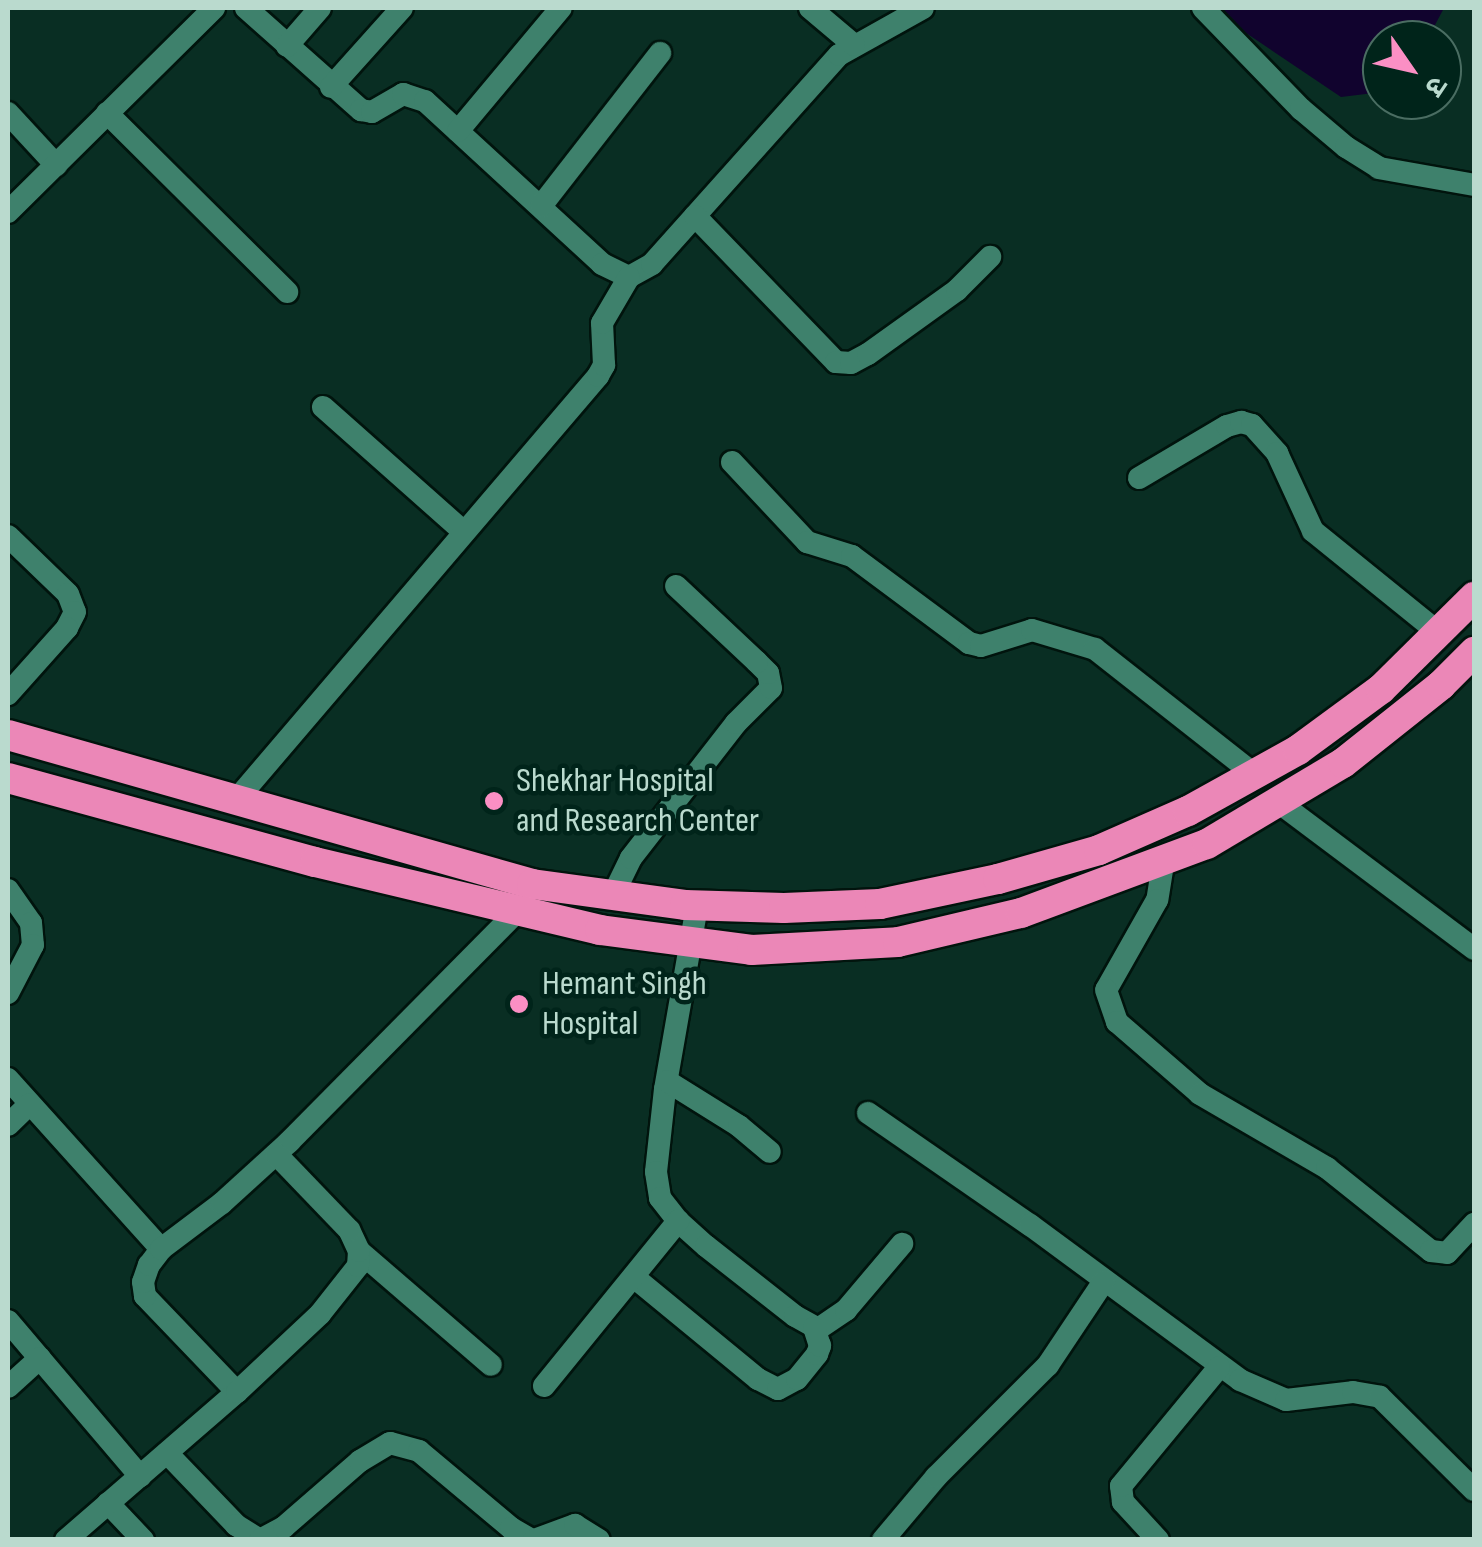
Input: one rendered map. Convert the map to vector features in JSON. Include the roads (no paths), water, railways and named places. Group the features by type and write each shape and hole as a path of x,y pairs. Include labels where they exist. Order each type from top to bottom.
{"highway":[{"path":"8,736 532,884 612,898 697,906 880,904 998,879 1099,850 1188,811 1255,775 1381,689 1474,596"},
{"path":"8,778 516,913 693,945 752,950 898,942 1021,913 1163,864 1281,804 1342,763 1442,685 1474,652"}],"street":[{"path":"8,212 214,8"},
{"path":"246,8 352,105 372,112 404,94 414,94 602,264 629,277"},
{"path":"287,46 320,8"},
{"path":"331,88 402,8"},
{"path":"458,131 561,8"},
{"path":"810,8 854,45"},
{"path":"237,799 598,376 604,365 602,323 629,277 652,264 815,78 854,45 923,8"},
{"path":"1203,8 1292,100 1346,148 1379,168 1474,186"},
{"path":"541,206 660,52"},
{"path":"8,113 56,165"},
{"path":"107,113 288,292"},
{"path":"696,216 836,362 851,363 908,326 990,257"},
{"path":"322,408 464,532"},
{"path":"1140,478 1228,426 1241,422 1252,425 1277,453 1312,531 1440,634"},
{"path":"732,462 806,542 852,556 969,643 981,646 1032,630 1095,650 1255,775"},
{"path":"8,536 68,594 76,612 67,628 8,694"},
{"path":"612,898 632,858 736,723 771,688 768,673 676,586"},
{"path":"1281,804 1474,949"},
{"path":"1163,864 1157,900 1106,990 1117,1022 1200,1094 1327,1168 1431,1250 1447,1253 1474,1224"},
{"path":"8,890 30,923 33,945 8,993"},
{"path":"635,1278 758,1380 778,1389 797,1379 817,1354 820,1346 814,1328 678,1222 660,1198 656,1172 666,1080 697,906"},
{"path":"237,1392 145,1296 143,1282 161,1249 276,1154 516,913"},
{"path":"8,1079 161,1249"},
{"path":"666,1080 739,1126 770,1152"},
{"path":"8,1125 30,1104"},
{"path":"868,1113 1219,1366 1265,1394 1286,1400 1353,1392 1380,1397 1474,1490"},
{"path":"276,1154 348,1230 358,1250 491,1365"},
{"path":"544,1386 678,1222"},
{"path":"814,1328 832,1323 846,1310 902,1244"},
{"path":"66,1540 237,1392 346,1285 358,1266 358,1250"},
{"path":"884,1540 936,1476 1048,1365 1104,1281"},
{"path":"8,1321 140,1476"},
{"path":"8,1388 40,1358"},
{"path":"1158,1540 1122,1502 1121,1486 1219,1366"},
{"path":"168,1453 236,1525 260,1540 290,1533 360,1461 390,1443 419,1451 511,1528 533,1540 575,1525 599,1540"},
{"path":"108,1503 143,1540"}],"place":[{"name":"Shekhar Hospital and Research Center","path":"494,801"},
{"name":"Hemant Singh Hospital","path":"519,1004"}]}
